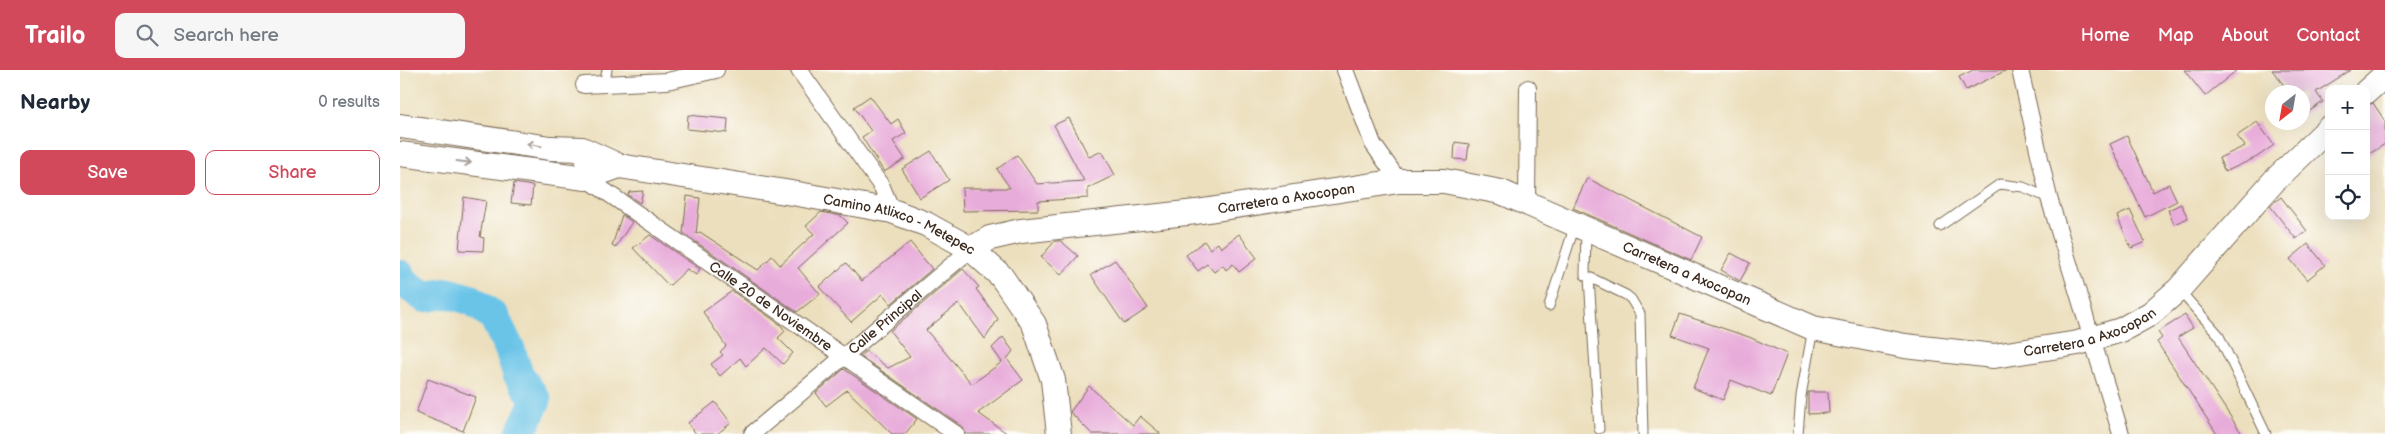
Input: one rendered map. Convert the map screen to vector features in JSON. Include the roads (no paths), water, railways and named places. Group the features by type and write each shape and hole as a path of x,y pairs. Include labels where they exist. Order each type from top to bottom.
{"main road":[{"path":"2370,88 2385,75"},
{"name":"Camino Atlixco - Metepec","path":"410,127 550,148 582,150 619,166 892,211 926,224 971,249 1002,276 1034,324 1053,380 1063,431"},
{"name":"Carretera a Axocopan","path":"971,249 990,238 1021,231 1196,212 1399,181 1444,181 1501,192 1813,328 1906,346 1994,356 2078,343 2120,330 2150,314 2179,289 2274,181 2327,130"},
{"name":"Camino Atlixco - Metepec","path":"408,155 586,178 619,166"}],"street":[{"path":"584,86 606,77 667,81 716,70"},
{"path":"799,70 882,188 892,211"},
{"path":"1345,70 1373,144 1399,181"},
{"path":"2020,70 2049,198 2090,339 2121,434"},
{"path":"1527,203 1528,88"},
{"path":"582,150 586,178"},
{"name":"Calle 20 de Noviembre","path":"586,178 956,434"},
{"name":"Calle Principal","path":"752,434 971,249"}],"lane":[{"path":"1940,226 2000,184 2023,187 2049,198"},
{"path":"1581,227 1584,269 1589,278 1600,429"},
{"path":"1549,306 1581,227"},
{"path":"1589,278 1626,295 1631,299 1640,314 1643,434"},
{"path":"2179,289 2218,334 2266,434"},
{"path":"1798,434 1801,396 1813,328"}],"waterway":[{"path":"400,275 405,283 424,297 448,293 472,300 494,317 510,350 518,374 536,400 520,434"}]}
